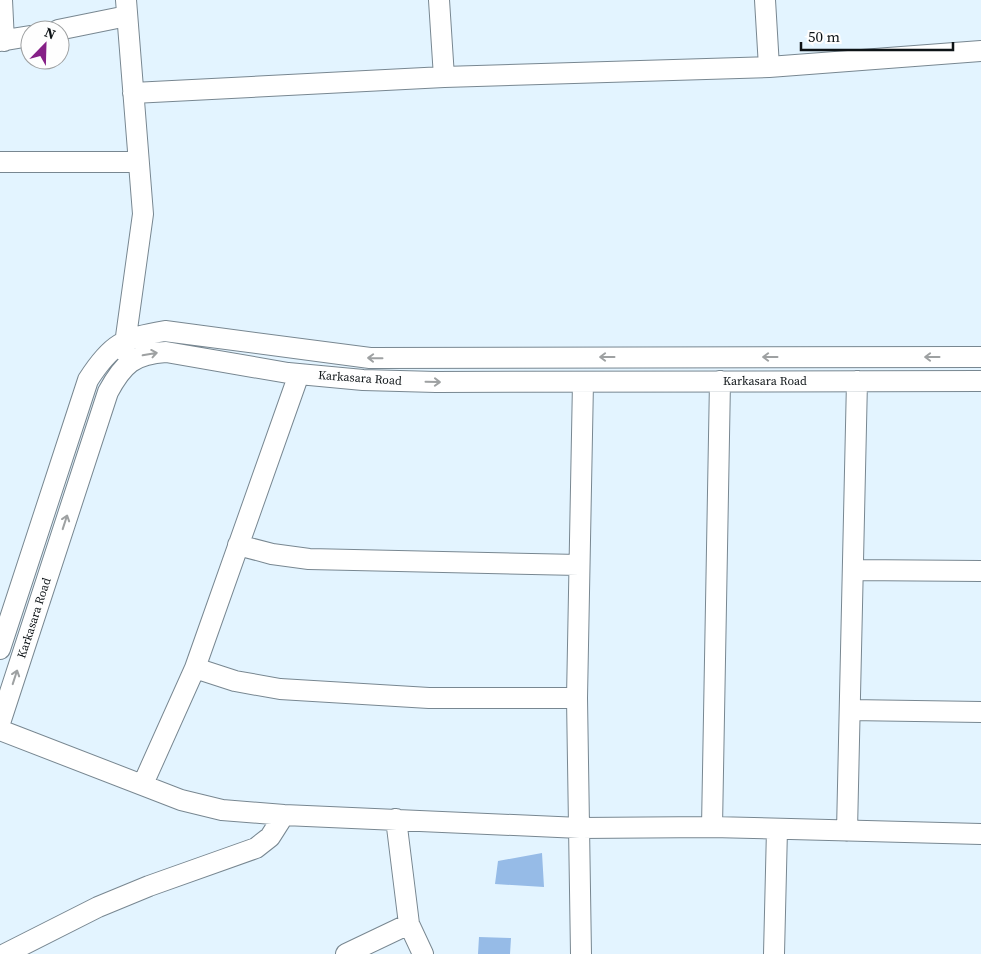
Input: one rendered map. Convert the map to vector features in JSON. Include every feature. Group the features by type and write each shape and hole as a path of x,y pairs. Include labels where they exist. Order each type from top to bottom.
{"street":[{"path":"2,0 2,41 20,38"},
{"path":"439,0 444,77"},
{"path":"765,0 769,67"},
{"path":"70,26 126,8 143,214 122,369"},
{"path":"133,93 444,77 769,67 981,51"},
{"path":"0,162 138,162"},
{"name":"Karkasara Road","path":"0,649 88,380 102,358 116,346 137,336 165,331 370,358 981,357"},
{"name":"Karkasara Road","path":"0,723 108,392 122,369 134,359 148,354 166,352 299,374 363,380 583,382 981,381"},
{"path":"144,784 195,668 299,374"},
{"path":"712,827 720,381"},
{"path":"847,830 857,381"},
{"path":"581,954 577,698 583,382"},
{"path":"238,545 272,554 309,559 580,565"},
{"path":"853,570 981,571"},
{"path":"195,668 235,681 280,689 429,698 577,698"},
{"path":"850,710 981,712"},
{"path":"0,730 144,784 181,800 222,810 284,815 580,828 712,827 981,834"},
{"path":"6,954 98,908 256,848 270,837 284,815"},
{"path":"396,819 410,924 423,954"},
{"path":"774,954 777,829"},
{"path":"346,954 410,924"}],"building":[{"path":"542,853 544,887 495,884 498,861"},
{"path":"479,937 511,938 510,954 478,954"}]}
